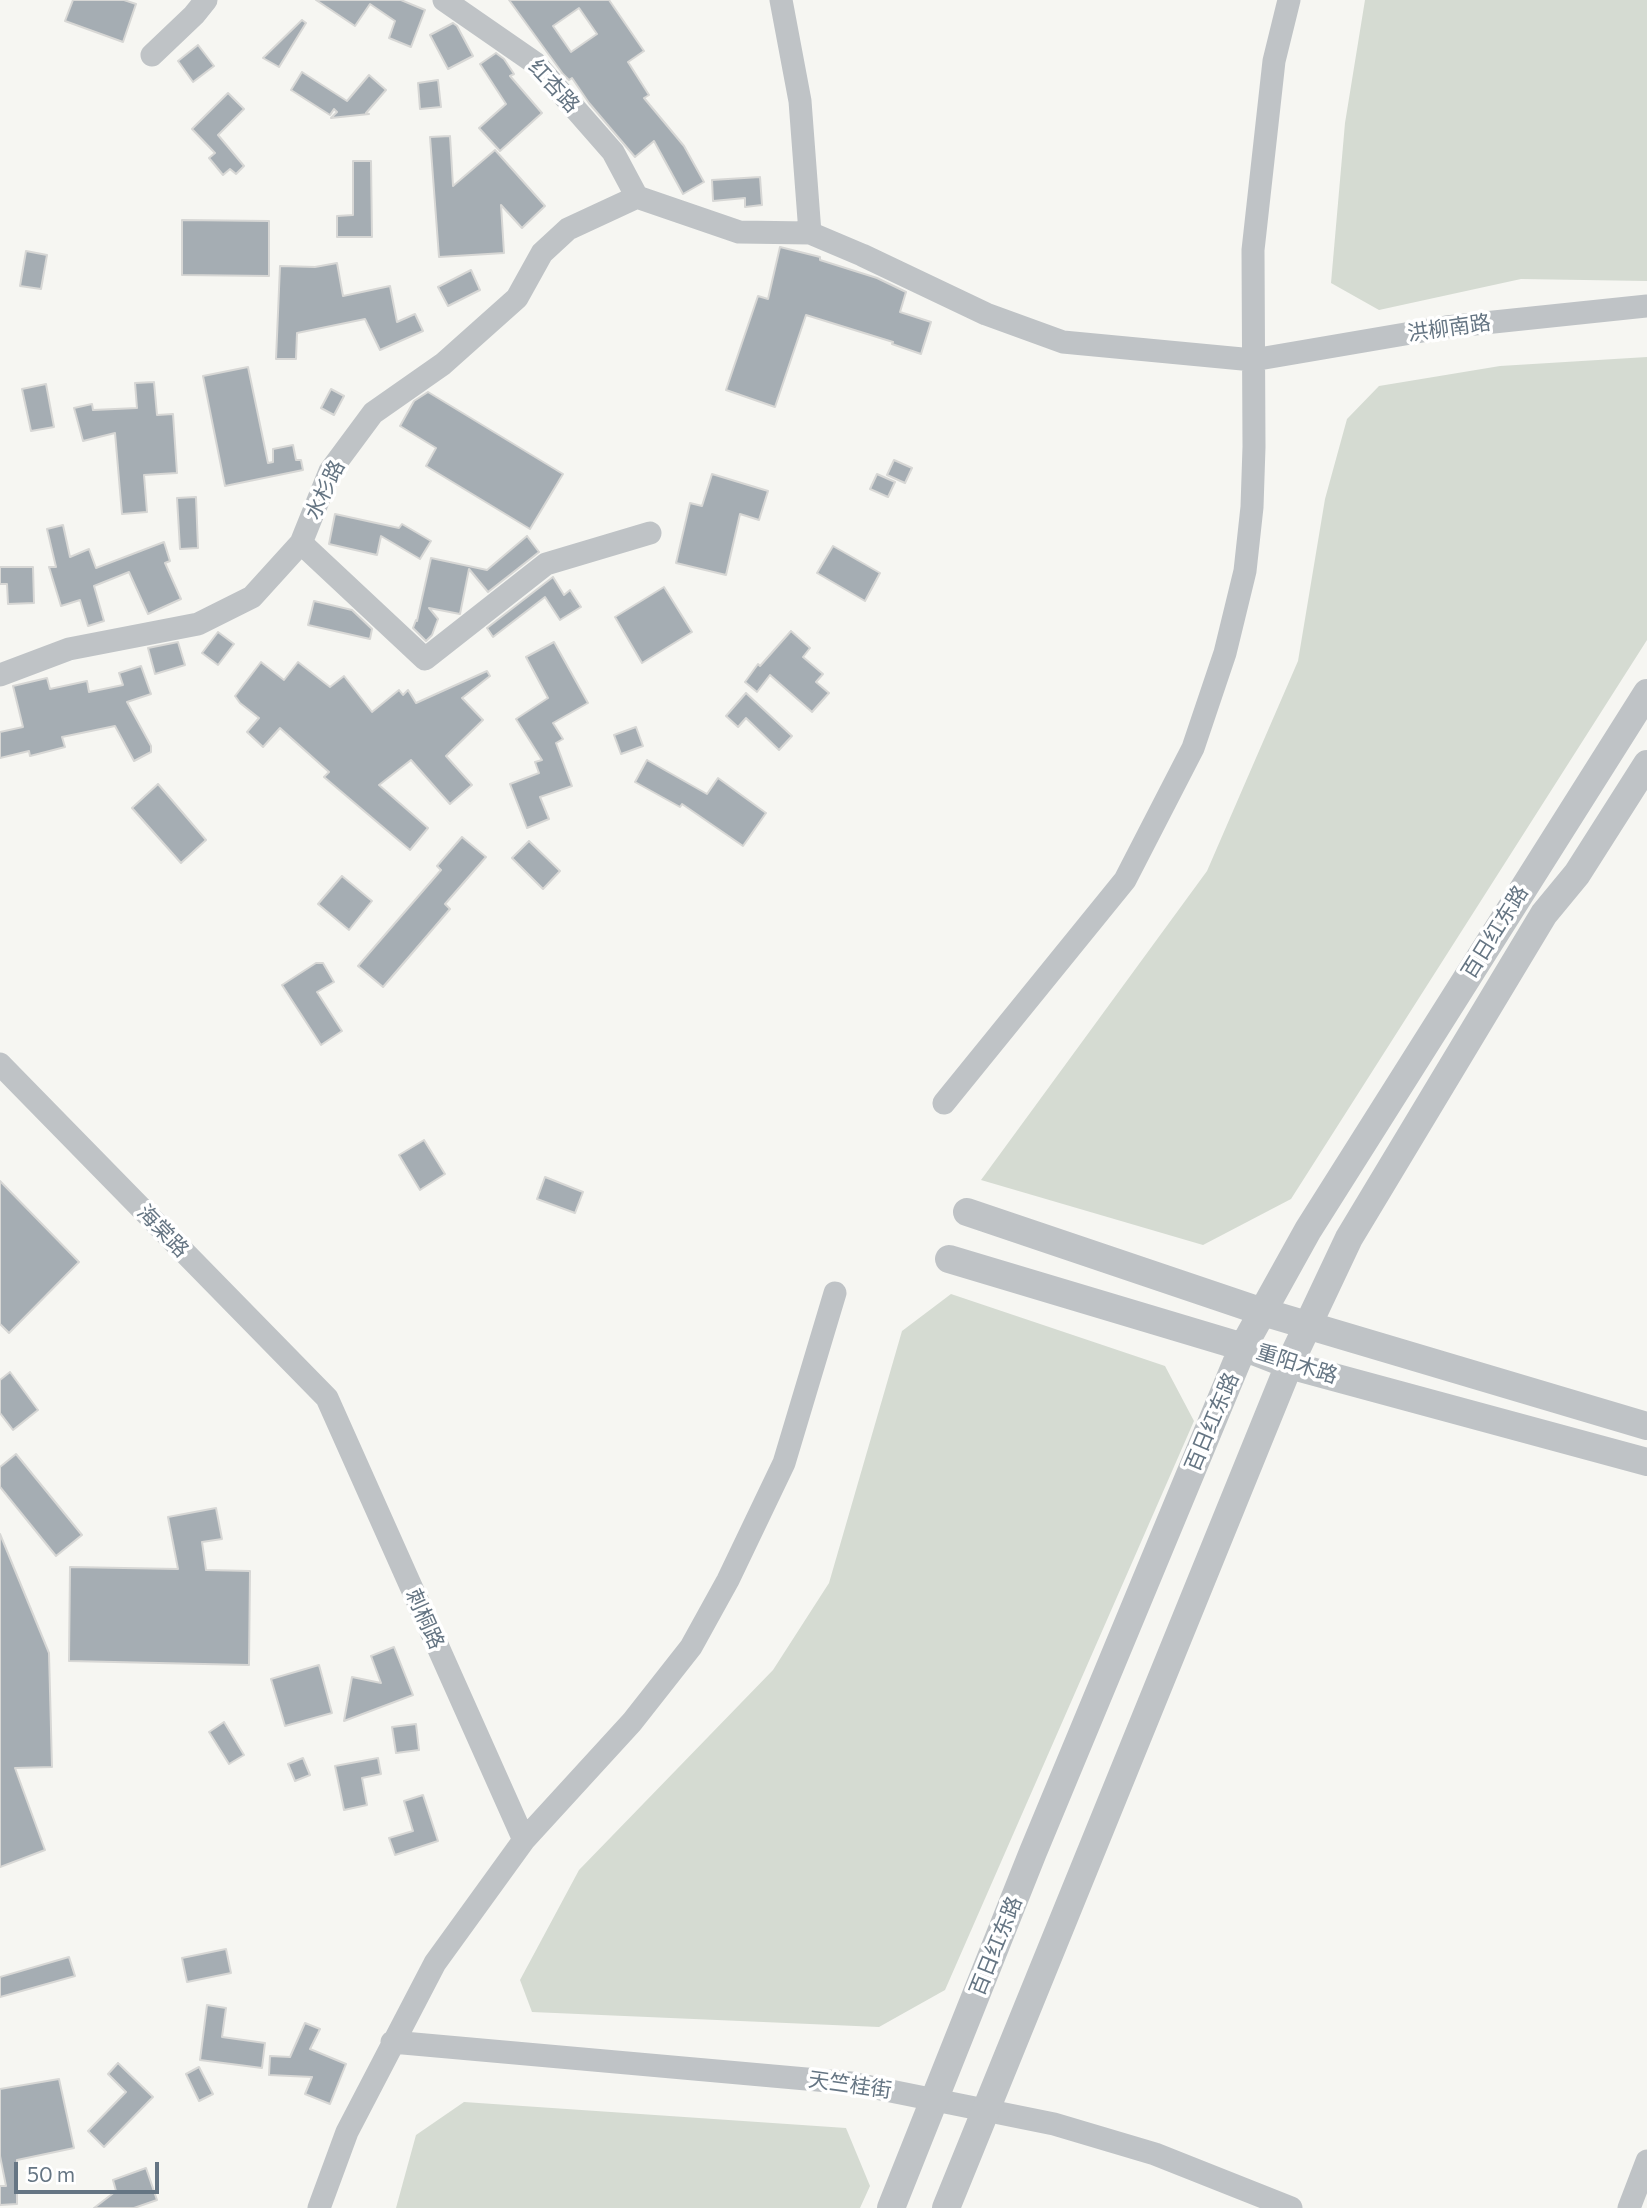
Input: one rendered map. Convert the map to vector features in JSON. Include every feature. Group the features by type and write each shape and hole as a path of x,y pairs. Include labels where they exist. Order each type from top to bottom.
{"street":[{"path":"152,55 206,0"},
{"name":"红杏路","path":"444,0 535,63 613,152 638,197"},
{"path":"638,197 739,232 810,233 800,102 780,0"},
{"path":"944,1103 1125,880 1193,748 1225,653 1245,571 1254,447 1253,250 1274,61 1289,0"},
{"name":"水杉路","path":"0,675 69,649 198,624 252,597 301,543 330,471 373,413 443,364 517,298 542,253 568,229 638,197"},
{"name":"洪柳南路","path":"810,233 986,314 1063,342 1253,360 1446,327 1647,306"},
{"path":"301,543 425,659 546,564 650,533"},
{"name":"百日红东路","path":"891,2208 1033,1852 1243,1347 1308,1230 1647,693"},
{"name":"百日红东路","path":"946,2208 1289,1365 1349,1238 1544,914 1577,874 1647,764"},
{"name":"海棠路","path":"0,1064 327,1398"},
{"name":"重阳木路","path":"967,1212 1307,1326 1647,1426"},
{"name":"重阳木路","path":"949,1259 1243,1347 1289,1365 1647,1462"},
{"path":"319,2208 347,2132 435,1963 524,1840 632,1722 691,1647 728,1580 784,1463 835,1293"},
{"name":"刺桐路","path":"327,1398 524,1840"},
{"name":"天竺桂街","path":"392,2042 851,2083 1054,2124 1155,2154 1291,2208"},
{"path":"1629,2208 1647,2161"}],"shaded area":[{"path":"1365,0 1647,0 1647,281 1521,279 1379,310 1331,283 1345,123"},
{"path":"1647,357 1647,640 1291,1199 1203,1245 981,1180 1207,871 1298,661 1325,499 1347,419 1379,386 1500,366"},
{"path":"951,1294 1165,1366 1194,1421 945,1990 879,2027 532,2012 520,1980 579,1870 773,1670 829,1583 902,1331"},
{"path":"464,2102 846,2128 870,2186 860,2208 396,2208 416,2135"}],"building":[{"path":"73,0 124,0 136,4 123,42 65,21"},
{"path":"316,0 401,0 425,10 411,47 389,38 395,21 370,4 355,26"},
{"path":"509,0 609,0 644,51 628,62 649,95 644,98 684,146 704,182 683,194 654,141 635,157 589,103 572,78 569,80","holes":["579,8 597,34 571,52 553,26"]},
{"path":"302,20 306,23 279,67 263,58"},
{"path":"453,23 473,56 448,69 430,35"},
{"path":"198,45 214,66 193,82 178,61"},
{"path":"496,53 504,59 514,74 510,76 542,113 500,151 479,128 506,104 480,64"},
{"path":"302,72 347,101 369,75 386,90 366,113 369,114 331,118 337,112 334,109 330,115 291,90"},
{"path":"438,80 441,107 420,109 418,83"},
{"path":"228,93 244,109 218,135 244,166 236,174 230,169 223,175 209,158 215,153 192,129"},
{"path":"450,136 453,186 495,150 545,206 522,228 501,205 504,253 439,257 430,137"},
{"path":"353,161 371,161 372,237 337,237 337,216 353,215"},
{"path":"760,177 762,205 745,207 745,198 713,201 712,180"},
{"path":"182,220 269,221 269,276 182,275"},
{"path":"780,247 820,257 820,260 877,278 906,292 900,312 931,322 921,354 892,344 893,342 806,315 775,407 726,390 758,296 768,299"},
{"path":"26,251 47,255 41,289 20,286"},
{"path":"337,263 343,296 390,286 397,322 415,314 423,331 380,350 365,319 297,333 296,359 276,359 280,266 315,267"},
{"path":"471,270 480,290 448,306 438,287"},
{"path":"248,367 268,463 273,462 273,449 293,445 296,460 301,460 303,470 225,486 203,376"},
{"path":"154,382 157,415 173,414 177,473 144,475 147,512 122,514 115,433 83,441 74,408 92,404 93,410 137,408 135,383"},
{"path":"46,384 54,427 31,431 22,389"},
{"path":"331,389 344,396 334,415 321,408"},
{"path":"428,392 563,474 530,529 426,466 436,448 400,426 414,401"},
{"path":"894,460 912,468 905,483 887,475"},
{"path":"712,474 768,491 759,520 740,514 726,575 676,563 690,503 702,506"},
{"path":"877,474 895,482 888,497 870,489"},
{"path":"196,497 198,548 180,549 177,498"},
{"path":"335,514 399,528 402,524 431,541 420,559 381,536 377,555 329,544"},
{"path":"63,525 70,557 89,549 96,568 164,542 170,561 165,563 181,599 148,614 129,572 94,586 104,621 88,626 80,600 61,606 49,567 56,567 47,529"},
{"path":"527,536 539,552 488,592 469,569 460,614 429,608 438,619 432,635 426,641 413,628 417,621 431,558 487,570"},
{"path":"833,546 880,573 865,601 817,573"},
{"path":"0,567 33,567 34,603 8,604 7,584 0,584"},
{"path":"553,577 564,595 570,590 581,607 560,620 545,597 493,637 487,628"},
{"path":"664,587 692,632 642,663 615,617"},
{"path":"314,601 352,610 372,629 370,639 308,625"},
{"path":"791,631 810,648 803,657 823,674 816,682 829,693 812,712 770,675 757,692 745,682 758,664 760,666"},
{"path":"218,632 234,644 218,665 202,653"},
{"path":"178,642 185,665 155,674 148,648"},
{"path":"554,642 588,703 553,723 563,739 556,743 572,786 540,797 549,819 527,828 510,784 539,773 535,762 542,760 516,719 548,698 526,657"},
{"path":"261,662 284,680 298,662 330,687 344,676 372,712 399,690 403,695 408,690 416,703 487,671 490,676 462,698 483,720 446,756 472,785 450,804 411,760 379,785 428,828 410,850 324,777 329,772 280,728 263,747 247,732 259,718 235,696"},
{"path":"141,666 151,694 127,702 151,746 151,752 134,761 115,726 62,737 65,747 30,756 29,751 0,758 0,732 23,727 13,686 47,678 50,689 87,681 89,692 123,685 119,673"},
{"path":"746,693 792,736 779,750 746,718 738,727 726,716"},
{"path":"636,727 643,746 621,754 614,735"},
{"path":"647,760 707,794 718,778 766,813 743,846 682,804 680,807 635,782"},
{"path":"158,784 206,840 181,863 132,808"},
{"path":"462,837 486,857 445,904 450,909 383,987 358,966 441,870 437,866"},
{"path":"529,841 560,871 543,889 512,858"},
{"path":"342,876 372,901 349,930 318,904"},
{"path":"316,963 323,963 334,982 317,992 342,1031 321,1045 282,985"},
{"path":"424,1140 445,1174 420,1190 399,1155"},
{"path":"545,1177 583,1192 575,1213 537,1199"},
{"path":"0,1181 79,1262 9,1333 0,1324"},
{"path":"10,1372 38,1410 13,1430 0,1413 0,1380"},
{"path":"16,1454 82,1535 56,1556 0,1487 0,1467"},
{"path":"216,1508 222,1539 202,1542 206,1570 250,1571 249,1665 69,1661 70,1567 178,1569 168,1517"},
{"path":"0,1534 49,1653 52,1767 15,1768 45,1850 0,1867"},
{"path":"394,1647 413,1695 344,1721 352,1677 381,1683 371,1656"},
{"path":"319,1665 332,1713 285,1726 271,1679"},
{"path":"224,1722 244,1755 229,1764 209,1732"},
{"path":"416,1724 419,1750 396,1753 392,1727"},
{"path":"303,1758 310,1775 295,1781 288,1764"},
{"path":"378,1758 381,1774 362,1778 367,1805 344,1810 335,1766"},
{"path":"423,1795 438,1841 395,1855 389,1838 413,1831 404,1801"},
{"path":"226,1949 231,1973 187,1982 182,1958"},
{"path":"69,1957 75,1976 0,1997 0,1977"},
{"path":"207,2005 226,2008 222,2037 265,2043 262,2068 200,2060"},
{"path":"305,2023 320,2029 310,2049 346,2064 330,2104 305,2094 312,2077 269,2075 270,2056 290,2057"},
{"path":"118,2063 153,2097 104,2147 88,2131 126,2092 108,2074"},
{"path":"199,2067 213,2094 199,2101 186,2074"},
{"path":"59,2079 74,2148 17,2160 17,2204 0,2205 0,2186 6,2186 0,2156 0,2089"},
{"path":"146,2168 157,2200 134,2208 94,2208 116,2191 113,2180"}]}
